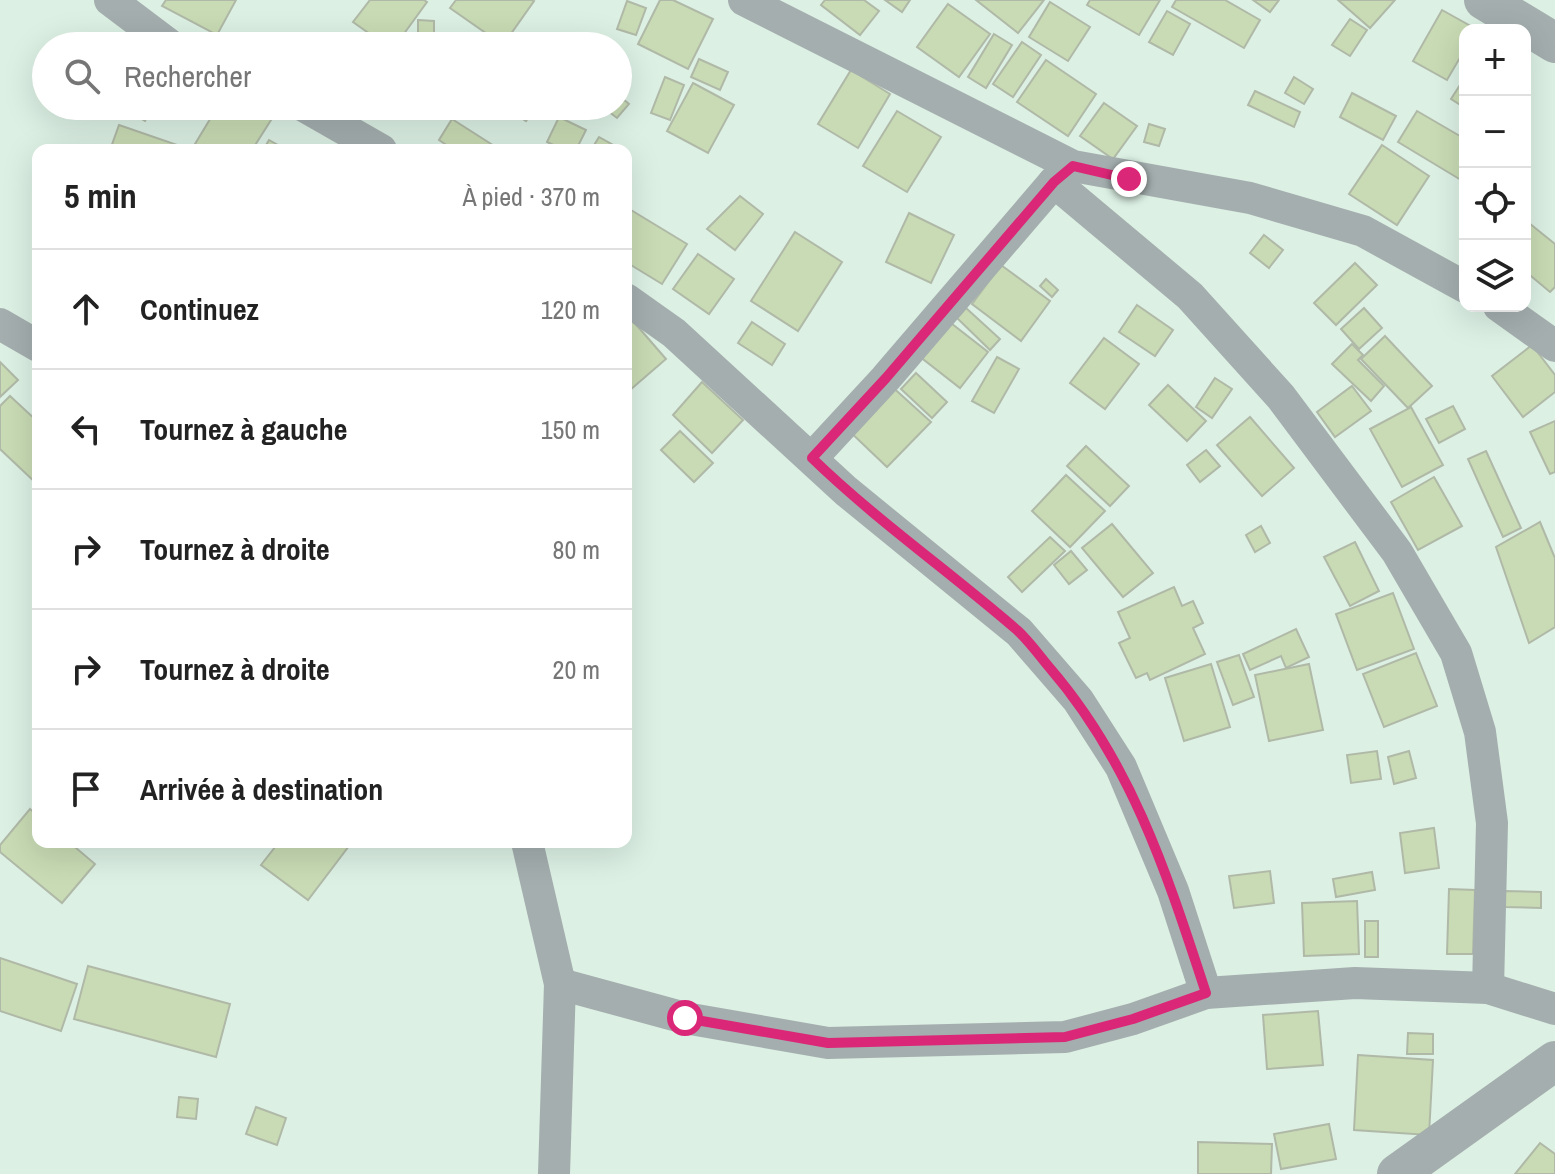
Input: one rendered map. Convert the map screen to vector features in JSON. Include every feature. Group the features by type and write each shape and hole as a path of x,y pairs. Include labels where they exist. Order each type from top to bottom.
{"street":[{"path":"110,0 152,32"},
{"path":"744,0 1064,174 1190,296 1281,397 1397,552 1456,653 1480,732 1492,823 1488,988"},
{"path":"1484,0 1555,43"},
{"path":"328,120 370,144"},
{"path":"1064,174 1250,198 1363,231 1459,284"},
{"path":"812,458 1064,174"},
{"path":"632,303 674,333 846,491 1019,632 1078,700 1121,767 1173,891 1206,993"},
{"path":"1507,312 1555,346"},
{"path":"0,324 32,343"},
{"path":"528,848 560,984 554,1174"},
{"path":"560,984 685,1018 828,1043 1065,1037 1133,1019 1206,993 1355,983 1488,988 1555,1009"},
{"path":"1397,1174 1555,1061"}],"building":[{"path":"166,0 236,0 219,32 211,32 162,6"},
{"path":"370,0 427,2 405,32 367,32 353,22"},
{"path":"456,0 534,1 512,32 484,32 450,8"},
{"path":"660,0 673,0 713,19 688,69 638,44"},
{"path":"825,0 864,0 879,11 860,35 821,5"},
{"path":"885,0 910,0 902,12"},
{"path":"976,0 1044,0 1018,33"},
{"path":"1090,0 1160,0 1139,35 1087,5"},
{"path":"1176,0 1225,0 1260,20 1244,48 1172,7"},
{"path":"1253,0 1279,0 1270,12"},
{"path":"1338,0 1395,0 1370,28"},
{"path":"627,1 646,8 636,35 617,29"},
{"path":"1050,2 1090,27 1068,61 1029,37"},
{"path":"948,4 990,34 959,77 917,47"},
{"path":"1442,10 1467,24 1459,24 1459,59 1447,80 1413,61"},
{"path":"1167,11 1190,24 1173,55 1149,42"},
{"path":"1350,19 1367,30 1350,56 1332,45"},
{"path":"418,20 434,21 434,32 418,32"},
{"path":"994,34 1012,45 986,88 968,77"},
{"path":"1022,42 1041,55 1013,97 993,84"},
{"path":"699,59 728,72 720,90 691,77"},
{"path":"1046,60 1096,94 1068,136 1017,102"},
{"path":"851,70 890,94 858,148 818,124"},
{"path":"665,77 684,85 670,120 651,113"},
{"path":"1294,77 1313,89 1304,104 1285,93"},
{"path":"693,83 734,105 708,153 667,131"},
{"path":"1459,87 1459,104 1451,99"},
{"path":"1255,91 1300,112 1294,127 1248,105"},
{"path":"1352,93 1396,116 1383,140 1340,117"},
{"path":"1104,103 1137,126 1113,159 1080,136"},
{"path":"897,111 941,137 907,192 863,166"},
{"path":"1417,111 1459,136 1459,179 1398,142"},
{"path":"210,120 271,120 256,144 195,144"},
{"path":"454,120 491,144 445,144 439,140"},
{"path":"558,120 565,120 586,130 579,144 547,142"},
{"path":"1149,124 1165,129 1159,146 1144,142"},
{"path":"119,125 174,144 112,144"},
{"path":"599,137 611,144 595,144"},
{"path":"1382,145 1429,176 1397,225 1349,194"},
{"path":"740,196 763,214 735,250 707,229"},
{"path":"632,211 687,244 662,284 632,266"},
{"path":"909,213 954,235 931,283 886,262"},
{"path":"1531,225 1555,244 1555,287 1550,292 1531,276"},
{"path":"795,232 842,262 798,331 751,301"},
{"path":"1264,235 1283,250 1269,268 1250,253"},
{"path":"698,254 734,279 709,314 673,289"},
{"path":"1355,263 1377,285 1336,325 1314,303"},
{"path":"1001,265 1050,301 1021,341 972,304"},
{"path":"1046,279 1058,290 1052,297 1040,286"},
{"path":"1137,305 1173,330 1155,356 1119,332"},
{"path":"966,308 1000,339 990,350 957,318"},
{"path":"1364,308 1382,328 1359,349 1341,329"},
{"path":"632,320 666,359 632,388"},
{"path":"947,320 988,352 960,388 919,356"},
{"path":"752,322 785,344 772,365 738,343"},
{"path":"1385,336 1432,386 1408,408 1361,359"},
{"path":"1104,338 1139,364 1105,409 1070,383"},
{"path":"1352,344 1363,355 1358,360 1384,386 1371,401 1332,364"},
{"path":"1532,345 1555,375 1555,392 1523,417 1492,376"},
{"path":"997,357 1019,369 994,413 972,401"},
{"path":"0,362 18,380 0,397"},
{"path":"916,373 947,402 932,418 901,389"},
{"path":"1215,378 1232,389 1212,418 1196,407"},
{"path":"702,382 743,420 712,453 673,415"},
{"path":"888,383 931,422 887,467 846,428"},
{"path":"1168,385 1206,421 1187,441 1149,405"},
{"path":"1352,386 1371,411 1335,437 1317,412"},
{"path":"10,396 32,416 32,479 0,449 0,406"},
{"path":"1453,406 1465,429 1439,443 1426,419"},
{"path":"1411,407 1443,465 1402,487 1370,429"},
{"path":"1250,417 1294,468 1262,496 1217,445"},
{"path":"1555,421 1555,472 1550,474 1530,432"},
{"path":"680,431 713,463 694,482 661,450"},
{"path":"1086,446 1129,486 1110,506 1067,466"},
{"path":"1206,450 1220,466 1200,482 1187,465"},
{"path":"1486,451 1521,528 1503,537 1468,459"},
{"path":"1066,475 1105,511 1070,547 1032,511"},
{"path":"1434,477 1462,526 1418,550 1391,502"},
{"path":"1540,522 1555,558 1555,627 1529,643 1496,547"},
{"path":"1112,524 1153,573 1123,597 1082,548"},
{"path":"1261,526 1270,543 1255,552 1246,535"},
{"path":"1050,537 1065,551 1022,592 1008,577"},
{"path":"1355,542 1379,591 1350,606 1324,557"},
{"path":"1071,551 1087,570 1069,584 1054,565"},
{"path":"1174,587 1182,606 1193,601 1203,623 1193,628 1205,654 1150,680 1147,673 1136,678 1119,643 1130,638 1118,612"},
{"path":"1393,593 1414,649 1357,670 1336,614"},
{"path":"1296,629 1309,657 1286,668 1281,656 1250,670 1243,654"},
{"path":"1416,653 1437,706 1384,727 1363,674"},
{"path":"1239,655 1254,697 1233,705 1217,662"},
{"path":"1211,664 1230,727 1184,741 1165,678"},
{"path":"1309,664 1323,730 1269,741 1255,675"},
{"path":"1377,751 1381,779 1351,783 1347,755"},
{"path":"1409,751 1416,778 1394,784 1388,757"},
{"path":"30,809 32,848 76,848 95,864 62,903 0,852 0,845"},
{"path":"1434,828 1439,868 1405,873 1400,833"},
{"path":"274,848 347,848 308,900 261,865"},
{"path":"1270,871 1274,903 1234,908 1229,876"},
{"path":"1372,872 1375,890 1336,897 1333,879"},
{"path":"1449,889 1475,890 1473,954 1447,954"},
{"path":"1505,891 1541,892 1541,908 1505,907"},
{"path":"1357,901 1359,954 1304,956 1302,903"},
{"path":"1365,921 1378,921 1378,957 1365,957"},
{"path":"0,958 77,984 61,1031 0,1011"},
{"path":"88,966 230,1004 216,1057 74,1019"},
{"path":"1318,1011 1323,1065 1267,1069 1263,1015"},
{"path":"1408,1033 1433,1034 1433,1054 1407,1054"},
{"path":"1358,1055 1433,1060 1429,1135 1354,1130"},
{"path":"179,1097 198,1099 196,1119 177,1117"},
{"path":"256,1107 286,1118 277,1145 246,1134"},
{"path":"1329,1124 1336,1159 1281,1169 1274,1134"},
{"path":"1198,1142 1272,1144 1271,1174 1198,1174"},
{"path":"1540,1143 1555,1154 1555,1174 1515,1174"}],"route":[{"path":"685,1018 828,1043 1065,1037 1133,1019 1206,993 1173,891 1121,767 1078,700 1019,632 960,587 846,491 812,458 886,378 1054,182 1073,166 1129,179"}]}
